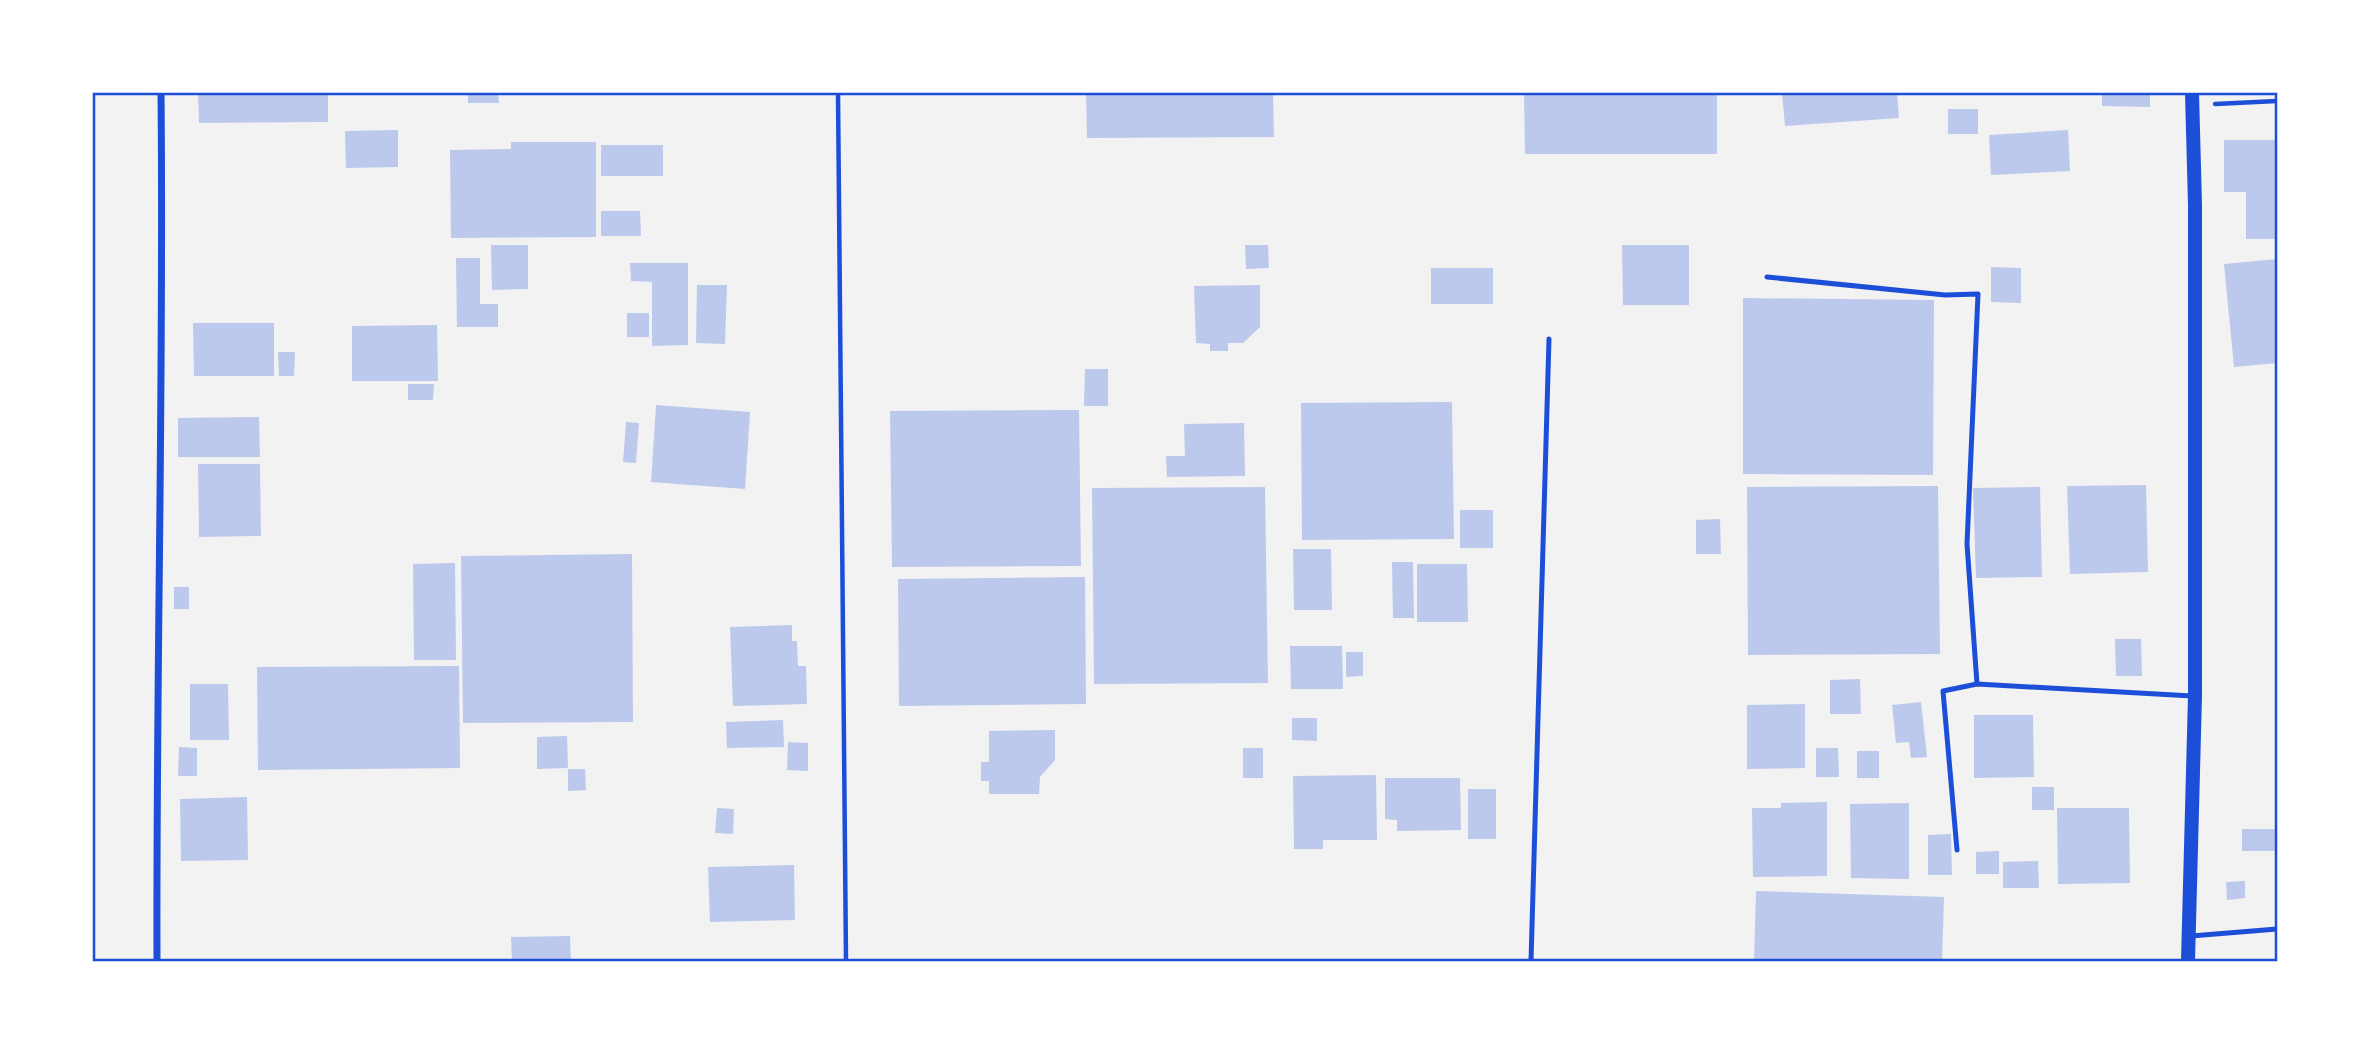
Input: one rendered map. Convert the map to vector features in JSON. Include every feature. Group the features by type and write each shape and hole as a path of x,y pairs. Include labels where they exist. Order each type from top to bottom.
{"main road":[{"path":"2188,961 2195,696 2195,205 2192,99"}],"street":[{"path":"157,961 156,717 162,252 160,93"}],"lane":[{"path":"1767,277 1945,295 1978,294 1967,544 1977,684"},
{"path":"1531,961 1549,339"},
{"path":"1958,849 1943,691 1977,684 2195,696"},
{"path":"2188,937 2277,929"}],"path":[{"path":"838,93 846,961"},
{"path":"2192,99 2277,101"}],"building":[{"path":"198,93 328,93 328,122 199,123"},
{"path":"468,93 498,93 499,103 468,103"},
{"path":"1086,93 1273,93 1274,137 1087,138"},
{"path":"1524,93 1717,93 1717,154 1525,154"},
{"path":"1782,93 1897,93 1899,118 1785,126"},
{"path":"2102,93 2150,93 2150,107 2102,106"},
{"path":"1948,109 1978,109 1978,134 1948,134"},
{"path":"398,130 398,167 346,168 345,131"},
{"path":"2068,130 2070,171 1991,175 1989,135"},
{"path":"2224,140 2277,140 2277,239 2246,239 2246,192 2224,192"},
{"path":"511,142 596,142 596,237 451,238 450,150 511,149"},
{"path":"601,145 663,145 663,176 601,176"},
{"path":"601,211 640,211 641,236 601,236"},
{"path":"491,245 528,245 528,289 492,290"},
{"path":"1245,245 1268,245 1269,268 1246,269"},
{"path":"1622,245 1689,245 1689,305 1623,305"},
{"path":"456,258 480,258 480,304 498,304 498,327 457,327"},
{"path":"2277,259 2277,363 2234,367 2224,264"},
{"path":"630,263 688,263 688,345 652,346 652,282 631,281"},
{"path":"1991,267 2021,268 2021,303 1991,302"},
{"path":"1431,268 1493,268 1493,304 1431,304"},
{"path":"697,285 727,285 725,344 696,343"},
{"path":"1260,285 1260,327 1243,343 1228,343 1228,351 1210,351 1210,344 1196,343 1194,286"},
{"path":"1743,298 1934,300 1933,475 1743,474"},
{"path":"627,313 649,313 649,337 627,337"},
{"path":"193,323 274,323 274,376 194,376"},
{"path":"437,325 438,381 352,381 352,326"},
{"path":"278,352 295,352 294,376 279,376"},
{"path":"1085,369 1108,369 1108,406 1084,406"},
{"path":"408,384 434,384 433,400 408,400"},
{"path":"1452,402 1454,539 1302,540 1301,403"},
{"path":"656,405 750,412 745,489 651,482"},
{"path":"1079,410 1081,566 892,567 890,411"},
{"path":"259,417 260,457 178,457 178,418"},
{"path":"626,422 639,423 636,463 623,462"},
{"path":"1244,423 1245,476 1167,477 1166,456 1185,456 1184,424"},
{"path":"198,464 260,464 261,536 199,537"},
{"path":"2146,485 2148,572 2070,574 2067,486"},
{"path":"1938,486 1940,654 1748,655 1747,487"},
{"path":"1265,487 1268,683 1094,684 1092,488"},
{"path":"2040,487 2042,577 1976,578 1973,488"},
{"path":"1460,510 1493,510 1493,548 1460,548"},
{"path":"1720,519 1721,554 1696,554 1696,520"},
{"path":"1293,549 1331,549 1332,610 1294,610"},
{"path":"632,554 633,722 463,723 461,556"},
{"path":"1392,562 1413,562 1414,618 1393,618"},
{"path":"455,563 456,660 414,660 413,564"},
{"path":"1417,564 1467,564 1468,622 1417,622"},
{"path":"1085,577 1086,704 899,706 898,579"},
{"path":"174,587 189,587 189,609 174,609"},
{"path":"792,625 792,641 797,641 798,666 806,666 807,704 733,706 730,627"},
{"path":"2115,639 2141,639 2142,676 2116,676"},
{"path":"1290,646 1342,646 1343,689 1291,689"},
{"path":"1346,652 1363,652 1363,676 1346,677"},
{"path":"459,666 460,768 258,770 257,667"},
{"path":"1860,679 1861,714 1830,714 1830,680"},
{"path":"190,684 228,684 229,740 190,740"},
{"path":"1921,702 1927,757 1911,758 1909,742 1896,743 1892,705"},
{"path":"1805,704 1805,768 1747,769 1747,705"},
{"path":"1974,715 2033,715 2034,777 1974,778"},
{"path":"1292,718 1317,718 1317,741 1292,740"},
{"path":"783,720 784,747 727,748 726,722"},
{"path":"1055,730 1055,760 1040,777 1039,794 989,794 989,781 981,781 981,762 989,762 989,731"},
{"path":"567,736 568,768 537,769 537,737"},
{"path":"788,742 808,743 808,771 787,770"},
{"path":"179,747 197,748 197,776 178,776"},
{"path":"1243,748 1263,748 1263,778 1243,778"},
{"path":"1816,748 1838,748 1839,777 1816,777"},
{"path":"1857,751 1879,751 1879,778 1857,778"},
{"path":"568,769 585,769 586,790 568,791"},
{"path":"1376,775 1377,840 1323,840 1323,849 1294,849 1293,776"},
{"path":"1385,778 1460,778 1461,830 1397,831 1397,820 1385,819"},
{"path":"2032,787 2054,787 2054,810 2032,810"},
{"path":"1468,789 1496,789 1496,839 1468,839"},
{"path":"247,797 248,860 181,861 180,799"},
{"path":"1827,802 1827,876 1753,877 1752,808 1781,808 1781,803"},
{"path":"1909,803 1909,879 1851,878 1850,804"},
{"path":"717,808 734,809 733,834 715,833"},
{"path":"2057,808 2129,808 2130,883 2058,884"},
{"path":"2242,829 2277,829 2277,851 2242,851"},
{"path":"1951,834 1952,875 1928,875 1928,835"},
{"path":"1999,851 1999,874 1976,874 1976,852"},
{"path":"2038,861 2039,888 2003,888 2003,862"},
{"path":"794,865 795,920 710,922 708,867"},
{"path":"2245,881 2245,898 2227,900 2226,882"},
{"path":"1756,891 1944,897 1942,961 1754,961"},
{"path":"570,936 571,961 512,961 511,937"}]}
